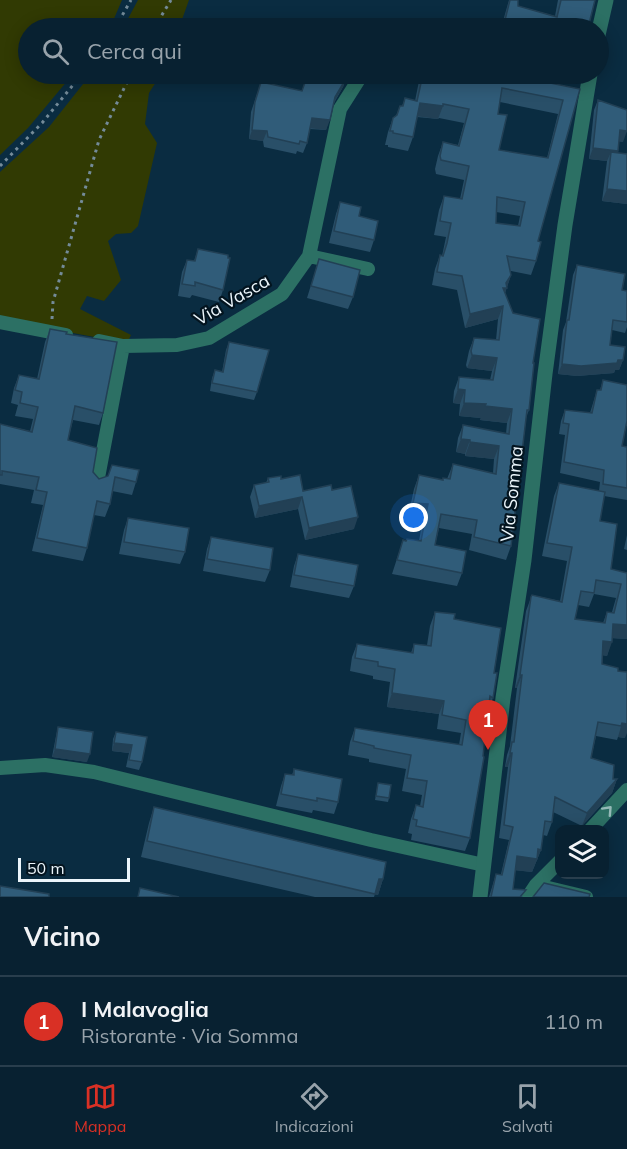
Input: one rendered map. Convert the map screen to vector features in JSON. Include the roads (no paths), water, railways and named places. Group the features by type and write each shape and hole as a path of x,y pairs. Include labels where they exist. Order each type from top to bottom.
{"street":[{"path":"602,18 606,0"},
{"name":"Via Vasca","path":"0,322 123,346 177,345 209,338 282,294 309,256 339,109 356,84"},
{"name":"Via Somma","path":"480,897 503,698 528,528 545,374 589,84"},
{"path":"309,256 368,269"},
{"path":"97,483 123,346"},
{"path":"0,768 45,765 94,772 484,866"},
{"path":"595,825 627,790"},
{"path":"532,891 555,866"},
{"path":"532,891 586,897"}],"place":[{"name":"I Malavoglia","path":"488,750"}]}
